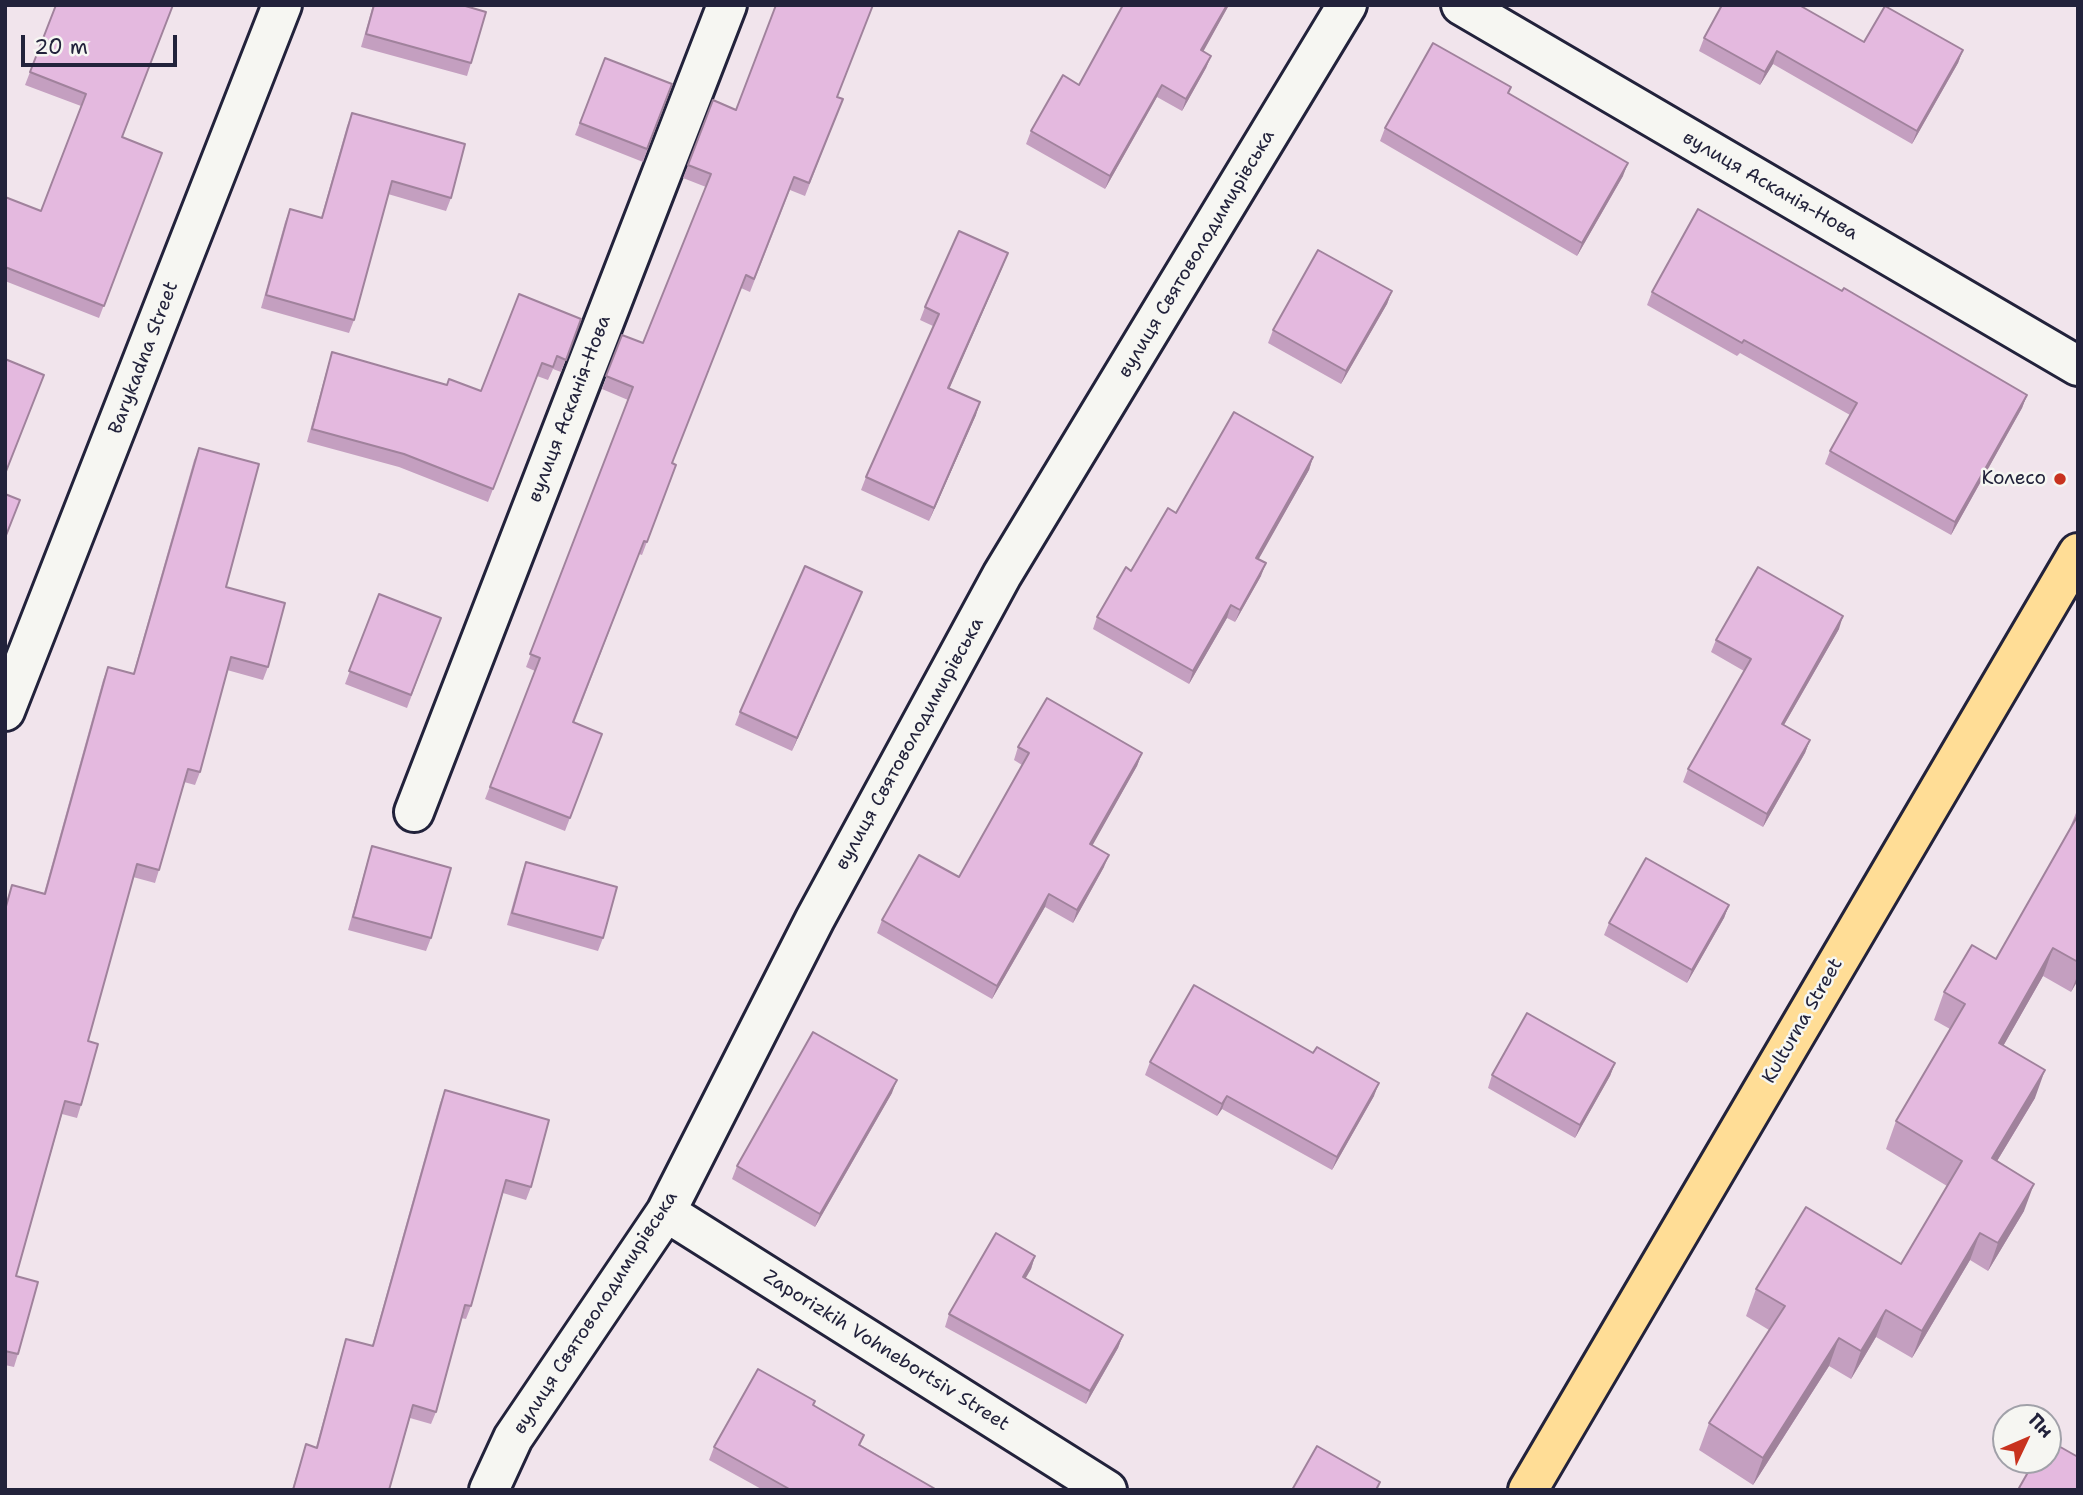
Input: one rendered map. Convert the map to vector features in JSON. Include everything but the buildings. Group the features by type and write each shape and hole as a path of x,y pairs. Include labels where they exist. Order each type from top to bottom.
{"main road":[{"name":"Kulturna Street","path":"1528,1490 2078,553"}],"street":[{"name":"Barykadna Street","path":"5,711 282,5"},
{"name":"вулиця Асканія-Нова","path":"414,812 727,5"},
{"name":"вулиця Святоволодимирівська","path":"489,1490 513,1438 666,1212 814,919 1002,575 1347,5"},
{"name":"вулиця Асканія-Нова","path":"1461,5 2078,366"},
{"name":"Zaporizkih Vohnebortsiv Street","path":"666,1212 1107,1490"}],"place":[{"name":"Колесо","path":"2060,479"}]}
